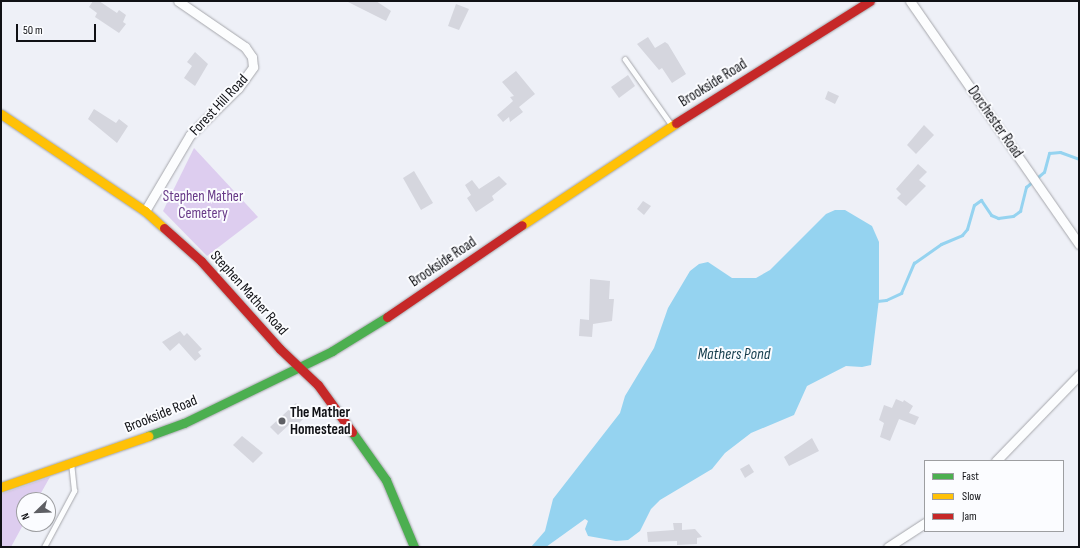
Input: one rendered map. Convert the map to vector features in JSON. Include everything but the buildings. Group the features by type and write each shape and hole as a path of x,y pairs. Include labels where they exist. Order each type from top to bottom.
{"street":[{"name":"Forest Hill Road","path":"145,211 190,135 238,88 253,67 252,57 245,47 178,1"},
{"name":"Brookside Road","path":"1,487 184,422 299,365 332,351 380,322 610,165 870,1"},
{"name":"Dorchester Road","path":"910,1 1079,244"},
{"name":"Stephen Mather Road","path":"1,114 145,211 201,261 280,349 299,365 318,385 380,471 414,547"},
{"path":"997,460 1079,375"},
{"path":"888,547 924,524"}],"lane":[{"path":"625,59 672,126"},
{"path":"44,547 74,491 71,462"}],"green space":[{"name":"Stephen Mather Cemetery","path":"194,148 258,217 207,256 163,211"},
{"path":"50,477 42,492 16,492 16,532 19,532 11,547 1,547 1,494"}],"water":[{"name":"Mathers Pond","path":"835,210 845,210 872,226 879,242 879,299 871,365 862,367 846,366 807,386 794,415 751,433 725,453 712,469 660,500 651,509 640,531 628,540 616,541 588,536 585,529 588,521 585,519 546,547 531,547 545,531 553,499 620,413 625,396 654,348 668,308 690,271 699,264 708,262 732,278 756,278 770,270 826,214"}],"waterway":[{"path":"877,301 886,300 901,293 914,263 941,244 962,235 967,229 974,205 981,200 991,215 998,218 1013,216 1020,211 1026,187 1044,172 1049,153 1060,152 1079,159"}],"traffic: fast":[{"path":"148,436 184,423 332,351 387,317"},
{"path":"352,432 386,480 414,547"}],"traffic: slow":[{"path":"1,114 145,211 164,228"},
{"path":"522,225 676,123"},
{"path":"1,487 148,436"}],"traffic: jam":[{"path":"676,123 870,1"},
{"path":"387,317 522,225"},
{"path":"164,228 201,261 280,349 318,385 352,432"}],"place":[{"name":"The Mather Homestead","path":"282,421"}]}
